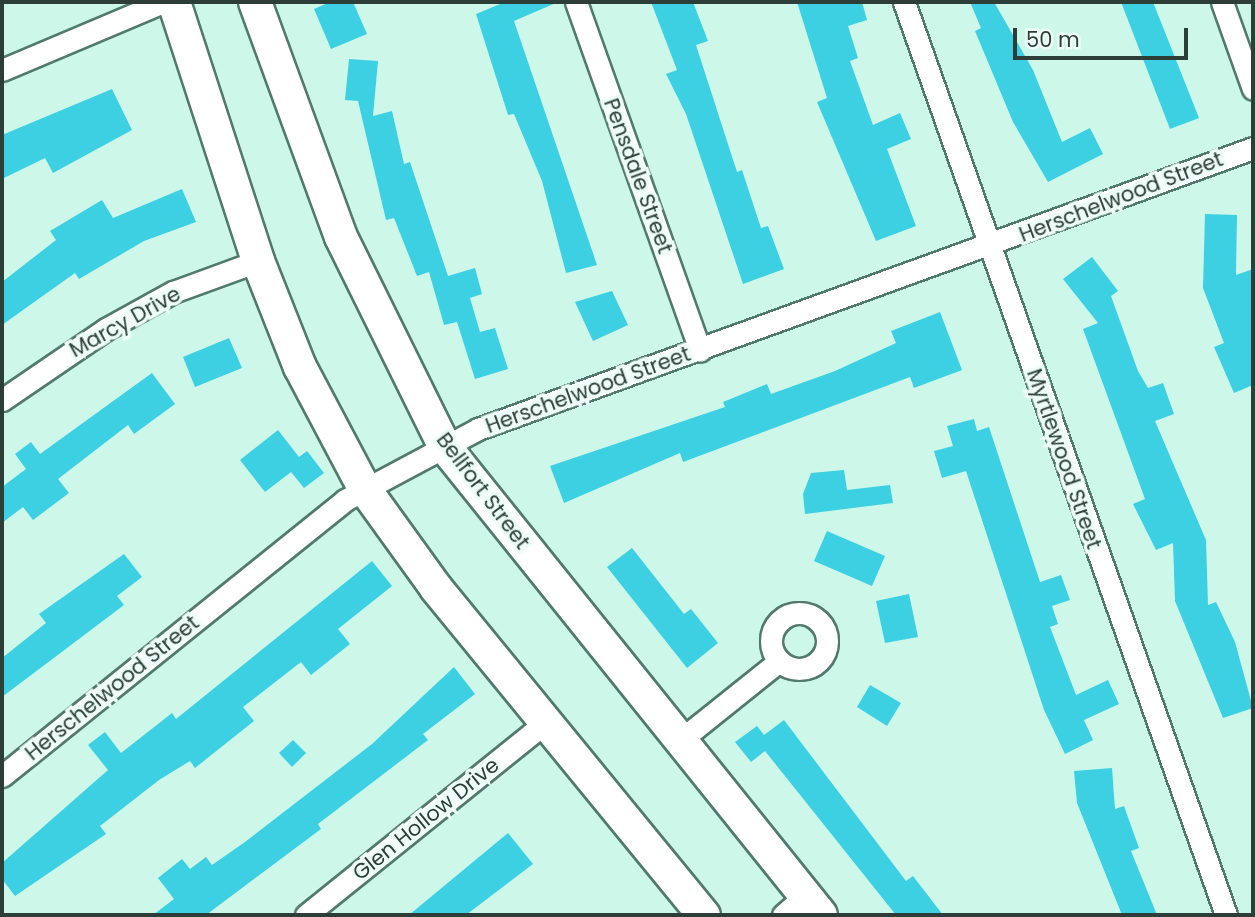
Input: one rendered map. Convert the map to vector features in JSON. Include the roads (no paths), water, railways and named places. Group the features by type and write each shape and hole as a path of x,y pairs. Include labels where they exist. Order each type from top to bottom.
{"main road":[{"path":"174,2 258,261 300,367 364,488 545,722 704,915"},
{"name":"Bellfort Street","path":"255,2 341,237 445,447 678,741 803,909"}],"street":[{"path":"2,70 163,2"},
{"name":"Pensdale Street","path":"576,2 700,351"},
{"name":"Myrtlewood Street","path":"904,2 1226,915"},
{"path":"1222,2 1253,89"},
{"name":"Herschelwood Street","path":"2,776 364,488 478,429 990,246 1253,148"},
{"name":"Marcy Drive","path":"2,400 173,292 258,261"},
{"path":"678,741 779,661"},
{"name":"Glen Hollow Drive","path":"306,915 545,722"}]}
